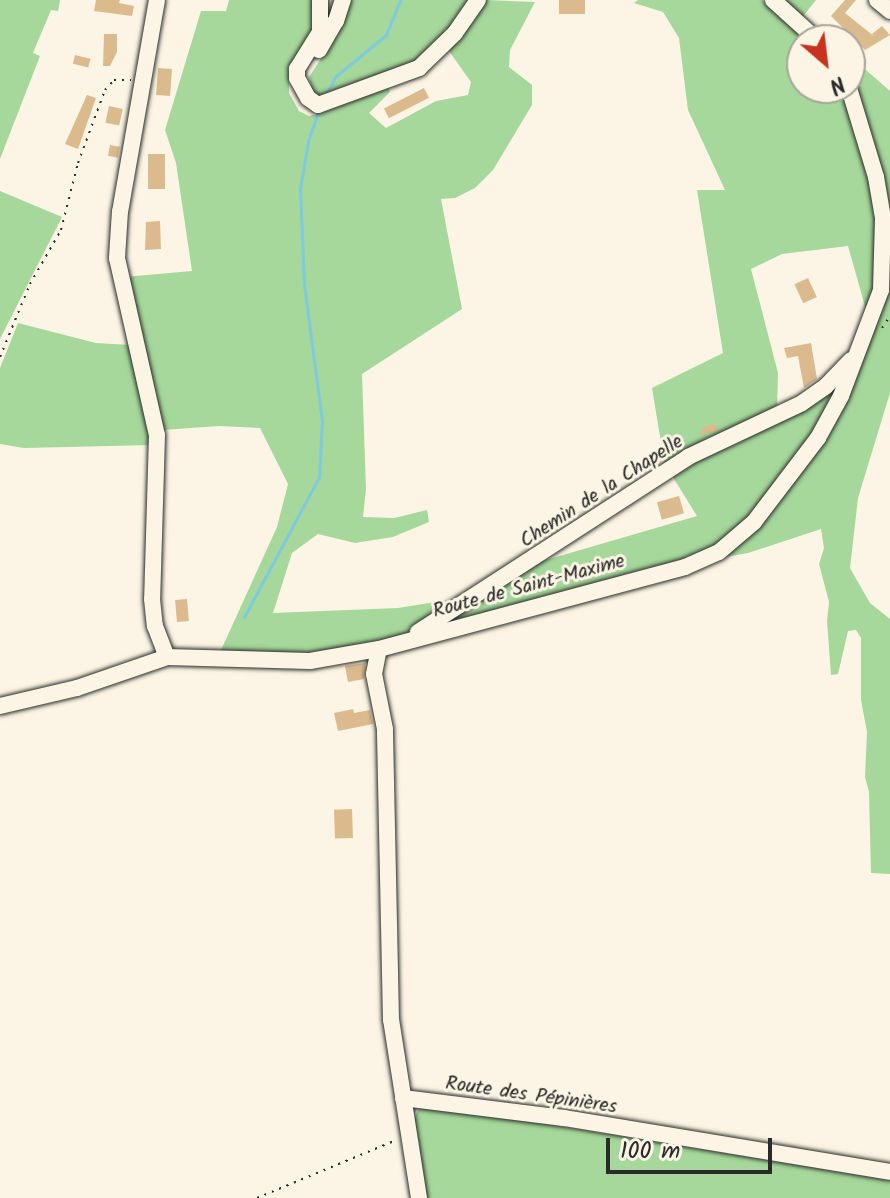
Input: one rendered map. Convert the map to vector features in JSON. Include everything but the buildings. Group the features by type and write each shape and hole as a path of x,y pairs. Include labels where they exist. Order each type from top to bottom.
{"street":[{"path":"0,706 77,688 167,657 155,626 152,599 157,435 117,258 120,211 157,0"},
{"path":"320,0 320,32 297,69 308,98 323,104 371,83 402,77 419,68 448,42 478,0"},
{"path":"301,82 336,21 343,0"},
{"path":"773,0 799,24"},
{"path":"877,0 890,11"},
{"name":"Route de Saint-Maxime","path":"167,657 310,661 379,649 685,567 719,552 754,522 818,438 860,350 881,290 884,237 876,177 854,104"},
{"name":"Chemin de la Chapelle","path":"403,641 694,449 802,403 826,386 860,350"},
{"path":"379,649 374,674 385,729 391,1020 419,1198"},
{"name":"Route des Pépinières","path":"403,1098 564,1118 890,1172"}],"path":[{"path":"0,357 30,284 61,230 78,163 105,90 121,78 144,81"},
{"path":"257,1198 409,1135"}],"green space":[{"path":"0,0 60,0 58,11 51,10 33,53 40,56 0,159"},
{"path":"229,0 316,0 316,25 289,75 289,93 299,111 309,116 387,85 390,92 369,113 386,128 436,101 468,95 471,82 449,51 485,0 535,2 510,50 509,67 532,85 532,105 493,170 475,188 455,198 441,199 462,309 362,374 366,489 363,517 394,518 427,510 429,522 393,537 355,543 318,534 292,553 273,613 398,608 460,598 459,603 408,633 385,642 314,655 221,650 277,527 288,484 260,428 219,426 163,430 124,277 192,271 176,163 165,130 201,11 226,11"},
{"path":"349,0 473,0 429,57 320,98 313,94 309,77 328,48"},
{"path":"638,0 762,0 790,24 786,24 786,104 848,104 874,195 880,254 868,317 848,246 782,254 751,269 778,373 777,412 665,467 652,388 723,353 697,190 725,190 688,110 679,38 663,12 634,3"},
{"path":"777,0 816,0 801,19"},
{"path":"866,70 890,91 890,393 858,498 850,568 870,603 890,619 890,874 871,873 869,792 865,777 867,732 861,700 861,638 856,630 848,631 838,674 831,675 827,621 829,602 819,564 824,548 821,529 748,553 720,558 821,438 884,292 875,152 864,107"},
{"path":"0,191 62,217 0,339"},
{"path":"18,323 96,343 131,345 152,445 24,448 0,444 0,368"},
{"path":"832,387 837,390 814,432 745,526 705,555 423,633 539,562 697,516 671,474"},
{"path":"419,1108 498,1116 890,1180 890,1198 425,1198 414,1119"}],"waterway":[{"path":"326,94 336,76 386,35 400,0"},
{"path":"244,617 319,477 322,421 304,284 300,189 308,141 318,112"}]}
